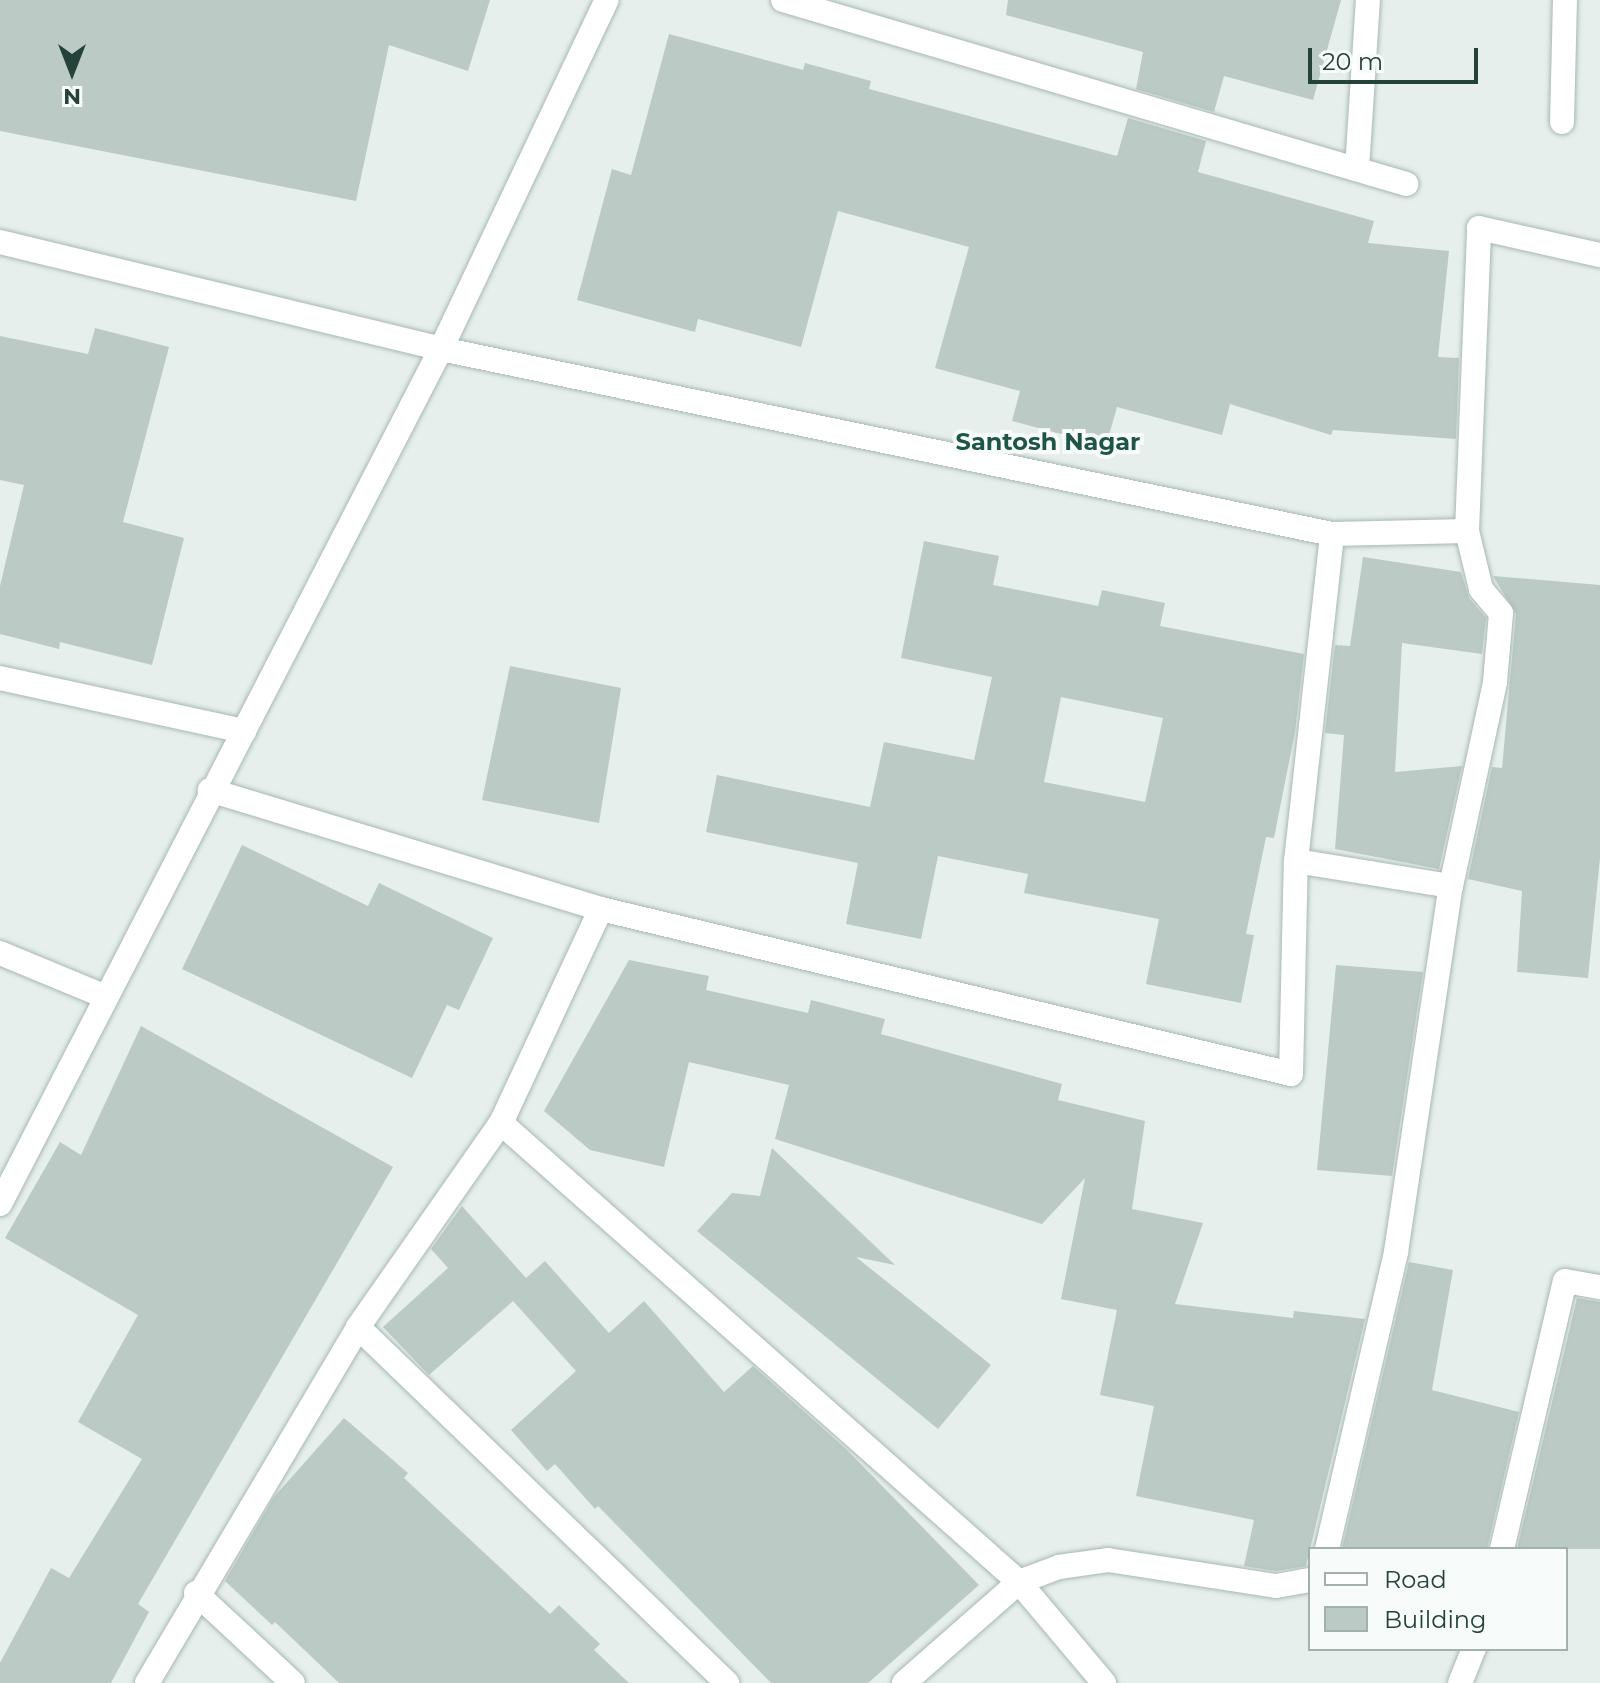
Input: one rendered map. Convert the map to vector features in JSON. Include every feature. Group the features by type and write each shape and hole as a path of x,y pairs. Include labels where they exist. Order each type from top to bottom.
{"street":[{"path":"0,1204 210,790 244,731 441,349 607,0"},
{"path":"783,0 1406,184"},
{"path":"1357,169 1368,0"},
{"path":"1562,122 1565,0"},
{"path":"1327,1547 1396,1252 1451,886 1488,723 1501,613 1481,589 1467,531 1479,228 1600,255"},
{"path":"0,242 441,349 1332,534 1467,531"},
{"path":"210,790 601,909 1291,1074 1296,861 1332,534"},
{"path":"0,678 244,731"},
{"path":"1296,861 1451,886"},
{"path":"147,1683 196,1593 358,1327 501,1123 601,909"},
{"path":"0,953 104,996"},
{"path":"501,1123 1019,1582 1104,1683"},
{"path":"1502,1547 1565,1281 1600,1287"},
{"path":"358,1327 727,1683"},
{"path":"904,1683 1019,1582 1059,1567 1108,1560 1276,1586 1308,1580"},
{"path":"196,1593 293,1683"},
{"path":"1464,1682 1473,1651"}],"building":[{"path":"0,0 490,0 468,71 389,45 356,201 0,131"},
{"path":"1008,0 1341,0 1313,100 1224,76 1214,112 1136,89 1143,52 1006,15"},
{"path":"669,34 803,70 805,63 871,81 869,89 1117,156 1128,118 1206,141 1198,172 1374,221 1368,243 1449,251 1438,357 1459,358 1456,439 1333,430 1331,435 1230,404 1222,435 1117,407 1106,446 1012,421 1020,391 935,368 969,247 838,211 801,347 698,319 695,332 577,300 612,169 631,175"},
{"path":"95,328 169,347 123,522 184,538 152,665 60,642 59,649 0,634 0,586 24,485 0,480 0,336 88,354"},
{"path":"924,541 999,556 993,585 1098,606 1102,590 1165,603 1160,626 1304,654 1295,732 1274,838 1266,837 1246,934 1254,935 1241,1003 1146,984 1159,919 1024,893 1028,874 938,856 921,939 846,924 858,863 706,832 717,775 870,807 884,742 974,760 992,677 901,658","holes":["1061,697 1163,718 1145,802 1044,782"]},
{"path":"1363,557 1461,572 1469,598 1486,618 1482,654 1402,643 1395,772 1462,766 1439,869 1335,849 1344,735 1325,733 1335,645 1350,646"},
{"path":"1493,576 1600,585 1600,858 1588,978 1517,972 1522,891 1468,879 1492,767 1502,768 1516,614"},
{"path":"510,666 621,688 599,823 482,800"},
{"path":"242,845 368,906 379,883 493,938 459,1010 447,1005 412,1078 182,969"},
{"path":"629,960 709,976 706,990 808,1013 811,1000 885,1019 881,1034 1062,1084 1058,1100 1145,1121 1132,1209 1203,1223 1175,1304 1293,1318 1294,1311 1365,1319 1311,1547 1308,1547 1306,1566 1276,1571 1244,1566 1254,1520 1136,1496 1154,1406 1100,1395 1117,1310 1061,1299 1085,1178 1042,1224 775,1139 789,1085 689,1062 664,1167 590,1150 544,1111"},
{"path":"1336,965 1423,972 1392,1176 1317,1170"},
{"path":"141,1026 393,1167 138,1604 149,1612 111,1683 0,1683 0,1663 51,1568 69,1578 142,1459 78,1422 138,1315 5,1238 60,1142 81,1155"},
{"path":"772,1148 895,1265 856,1257 991,1365 938,1429 697,1231 732,1193 760,1196"},
{"path":"462,1206 526,1278 545,1261 609,1333 644,1301 724,1392 753,1366 846,1449 979,1585 868,1683 771,1683 598,1506 595,1509 555,1464 547,1471 511,1430 576,1371 513,1301 429,1375 383,1327 448,1268 431,1249"},
{"path":"1409,1262 1453,1270 1432,1390 1519,1412 1487,1547 1342,1547"},
{"path":"1577,1298 1600,1302 1600,1549 1517,1547"},
{"path":"344,1418 408,1473 404,1478 550,1614 559,1605 600,1644 594,1650 629,1683 339,1683 275,1622 272,1625 225,1581 274,1497"}],"district":[{"name":"Santosh Nagar","path":"1048,442"}]}
